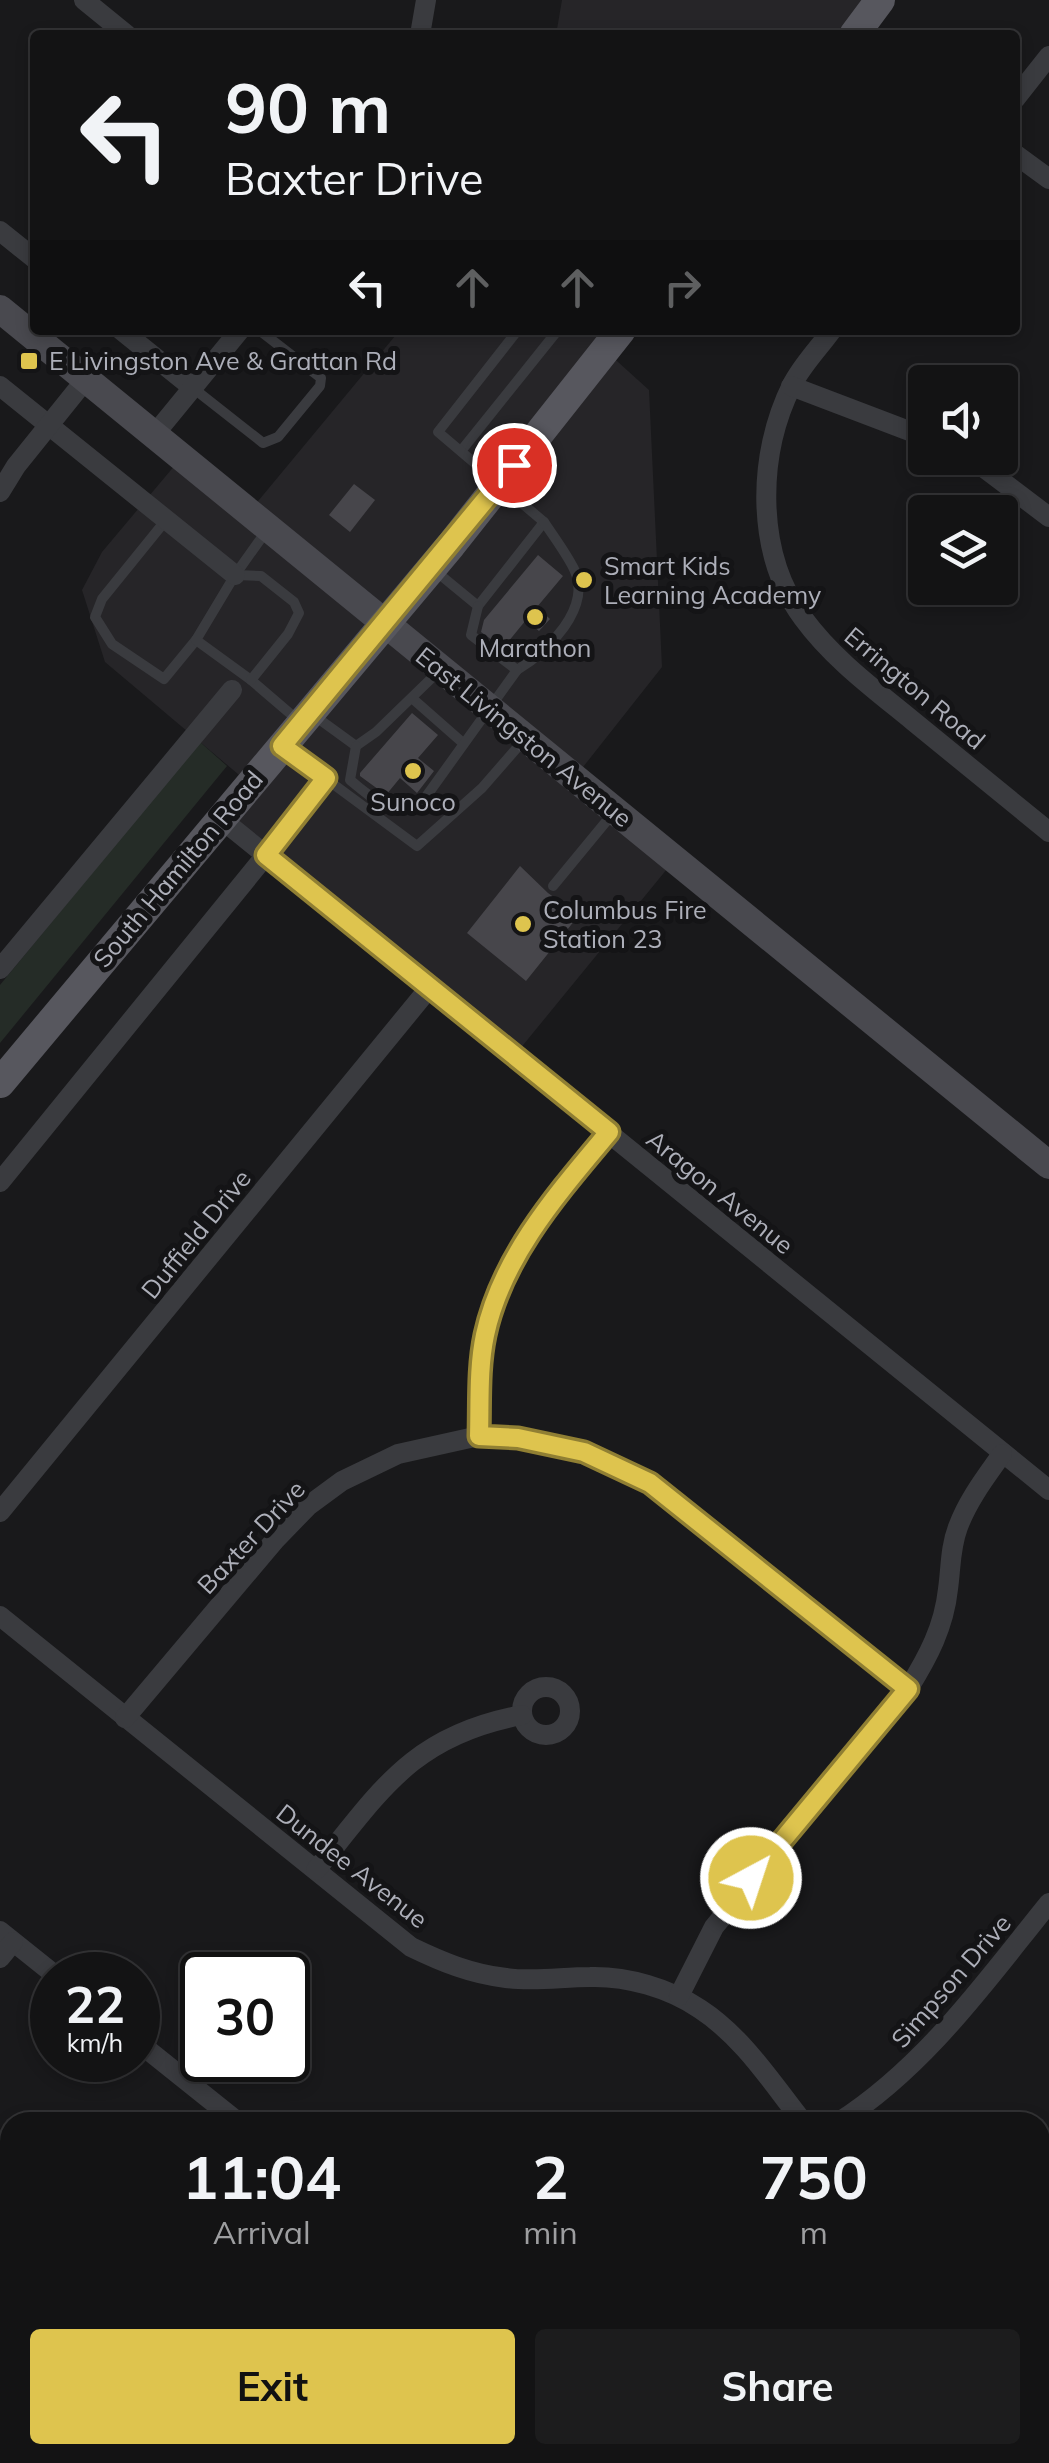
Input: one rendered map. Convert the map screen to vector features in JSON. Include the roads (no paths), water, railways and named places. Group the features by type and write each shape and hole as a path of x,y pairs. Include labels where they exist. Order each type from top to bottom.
{"main road":[{"path":"861,30 880,0"},
{"name":"East Livingston Avenue","path":"0,309 30,333"},
{"name":"East Livingston Avenue","path":"32,335 1049,1165"},
{"name":"South Hamilton Road","path":"0,1083 432,568 617,335"}],"street":[{"path":"84,0 120,30"},
{"path":"421,30 426,0"},
{"path":"1020,93 1049,56"},
{"path":"1020,158 1049,179"},
{"path":"0,231 30,255"},
{"path":"127,335 193,388"},
{"path":"154,435 236,335"},
{"name":"Errington Road","path":"828,335 791,386 768,464 771,546 783,582 800,615 851,670 1049,832"},
{"path":"0,492 86,379"},
{"path":"0,386 235,575"},
{"path":"791,386 908,431"},
{"path":"994,475 1049,516"},
{"path":"0,969 242,685"},
{"name":"Aragon Avenue","path":"220,818 1049,1490"},
{"path":"0,1182 266,855"},
{"name":"Duffield Drive","path":"0,1512 430,987"},
{"path":"479,1436 484,1338 496,1296 539,1219 609,1132"},
{"name":"Baxter Drive","path":"125,1718 308,1506 342,1481 398,1454 479,1436 518,1438 584,1452 650,1483 908,1689"},
{"path":"679,1996 714,1927 908,1689 936,1641 944,1614 956,1530 968,1502 1002,1454"},
{"name":"Dundee Avenue","path":"0,1616 412,1947 476,1974 510,1979 594,1976 679,1996 701,2009 741,2045 795,2112"},
{"path":"316,1870 395,1773 422,1750 492,1720 522,1715"},
{"name":"Simpson Drive","path":"852,2112 913,2065 938,2039 1049,1903"},
{"path":"4,1944 30,1960"},
{"path":"160,2060 226,2112"}],"lane":[{"path":"193,388 262,443 278,437 320,386 322,378 266,335"},
{"path":"441,670 356,746 350,780 381,805 400,808 420,804 516,670 541,655 559,636 579,594 576,571 544,522 438,432 514,335"},
{"path":"461,450 554,335"},
{"path":"166,520 102,598 95,617 112,644 164,679 196,640 268,528"},
{"path":"516,670 471,635 478,606 544,522"},
{"path":"432,568 478,606"},
{"path":"235,575 261,576 294,602 299,613 288,634 242,685"},
{"path":"196,640 242,685 297,727 356,746"},
{"path":"413,699 463,744"},
{"path":"297,727 326,778 417,846 482,788 525,738"},
{"path":"266,855 326,778"},
{"path":"553,886 615,811"}],"place":[{"name":"E Livingston Ave & Grattan Rd","path":"29,361"},
{"name":"Smart Kids Learning Academy","path":"584,580"},
{"name":"Marathon","path":"535,617"},
{"name":"Sunoco","path":"413,771"},
{"name":"Columbus Fire Station 23","path":"523,924"}]}
